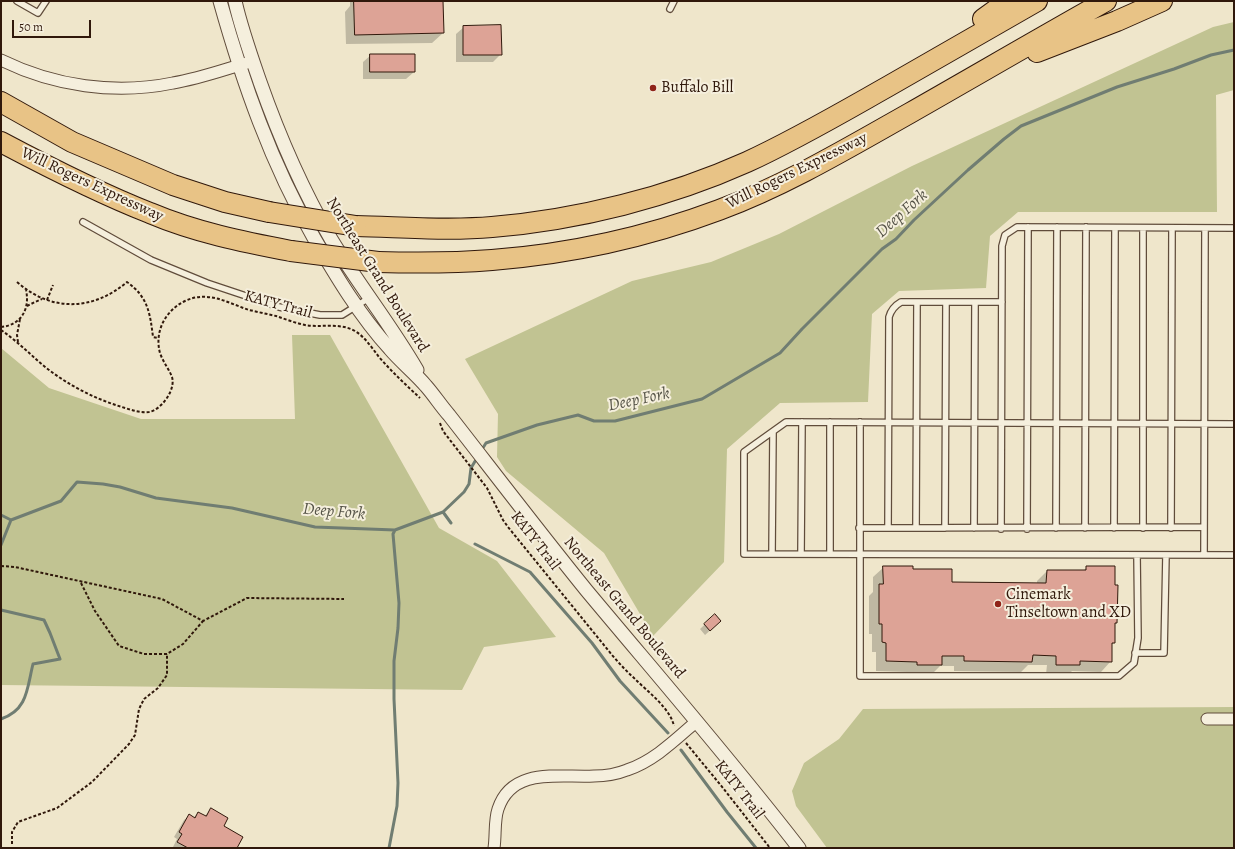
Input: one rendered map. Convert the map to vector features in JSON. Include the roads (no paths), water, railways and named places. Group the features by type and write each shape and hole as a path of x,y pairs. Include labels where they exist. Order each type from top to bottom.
{"highway":[{"path":"911,73 1008,1"},
{"name":"Will Rogers Expressway","path":"1,102 72,142 173,185 226,202 269,212 356,226 436,228 491,227 578,215 625,204 704,179 746,162 825,122 1037,1"},
{"name":"Will Rogers Expressway","path":"1,142 55,170 151,214 205,232 246,242 291,251 378,262 463,262 544,254 590,246 675,224 725,207 785,181 839,153 1106,1"},
{"path":"975,75 1117,21 1162,1"}],"street":[{"name":"Northeast Grand Boulevard","path":"220,1 256,115 285,181 313,236 356,306 390,349 426,387 586,589 697,721 799,848"},
{"name":"Northeast Grand Boulevard","path":"235,1 253,61 275,123 308,195 331,239 368,298 400,341 426,387"},
{"path":"1,60 32,73 55,80 79,85 127,88 174,83 253,61"},
{"path":"1207,719 1234,719"},
{"path":"494,848 496,814 498,807 501,800 507,793 520,782 538,777 595,776 627,771 657,755 697,721"}],"lane":[{"path":"17,1 38,13 46,1"},
{"path":"670,9 674,1"},
{"path":"83,222 151,260 207,283 279,307 320,315 342,315 368,298"},
{"path":"1001,528 1002,302 1003,240 1005,235 1017,227 1234,228"},
{"path":"1027,528 1028,227"},
{"path":"1056,528 1057,227"},
{"path":"1085,528 1086,228"},
{"path":"1114,528 1115,228"},
{"path":"1143,528 1144,228"},
{"path":"1171,528 1172,228"},
{"path":"1204,555 1205,228"},
{"path":"888,528 889,317 891,311 901,302 1002,302"},
{"path":"916,528 917,302"},
{"path":"946,302 946,528"},
{"path":"974,528 975,302"},
{"path":"1234,424 786,422 744,452 744,554 1234,555"},
{"path":"802,422 802,554"},
{"path":"830,422 830,554"},
{"path":"860,422 860,676 1119,676 1134,663 1136,653 1138,638 1137,554"},
{"path":"772,554 773,432"},
{"path":"859,528 1204,528"},
{"path":"1136,653 1164,652 1166,555"}],"waterway":[{"name":"Deep Fork","path":"481,451 486,443 537,425 578,415 594,421 615,421 702,399 780,353 882,249 896,239 914,220 968,170 1021,126 1117,87 1174,69 1211,55 1234,50"},
{"name":"Deep Fork","path":"11,520 61,501 77,482 120,487 156,498 232,508 315,527 395,530 443,512 464,492 469,484 471,468 477,458"},
{"path":"443,512 451,523"},
{"name":"Deep Fork","path":"1,515 11,520"},
{"path":"1,545 11,520"},
{"path":"389,848 397,806 398,783 394,699 394,661 399,603 393,534 395,530"},
{"path":"475,544 530,572 592,643 620,681 668,733"},
{"path":"1,610 44,620 60,659 33,664 25,697 21,704 17,710 1,719"},
{"path":"681,750 756,848"}],"place":[{"name":"Buffalo Bill","path":"653,88"},
{"name":"Cinemark Tinseltown and XD","path":"998,604"}]}
